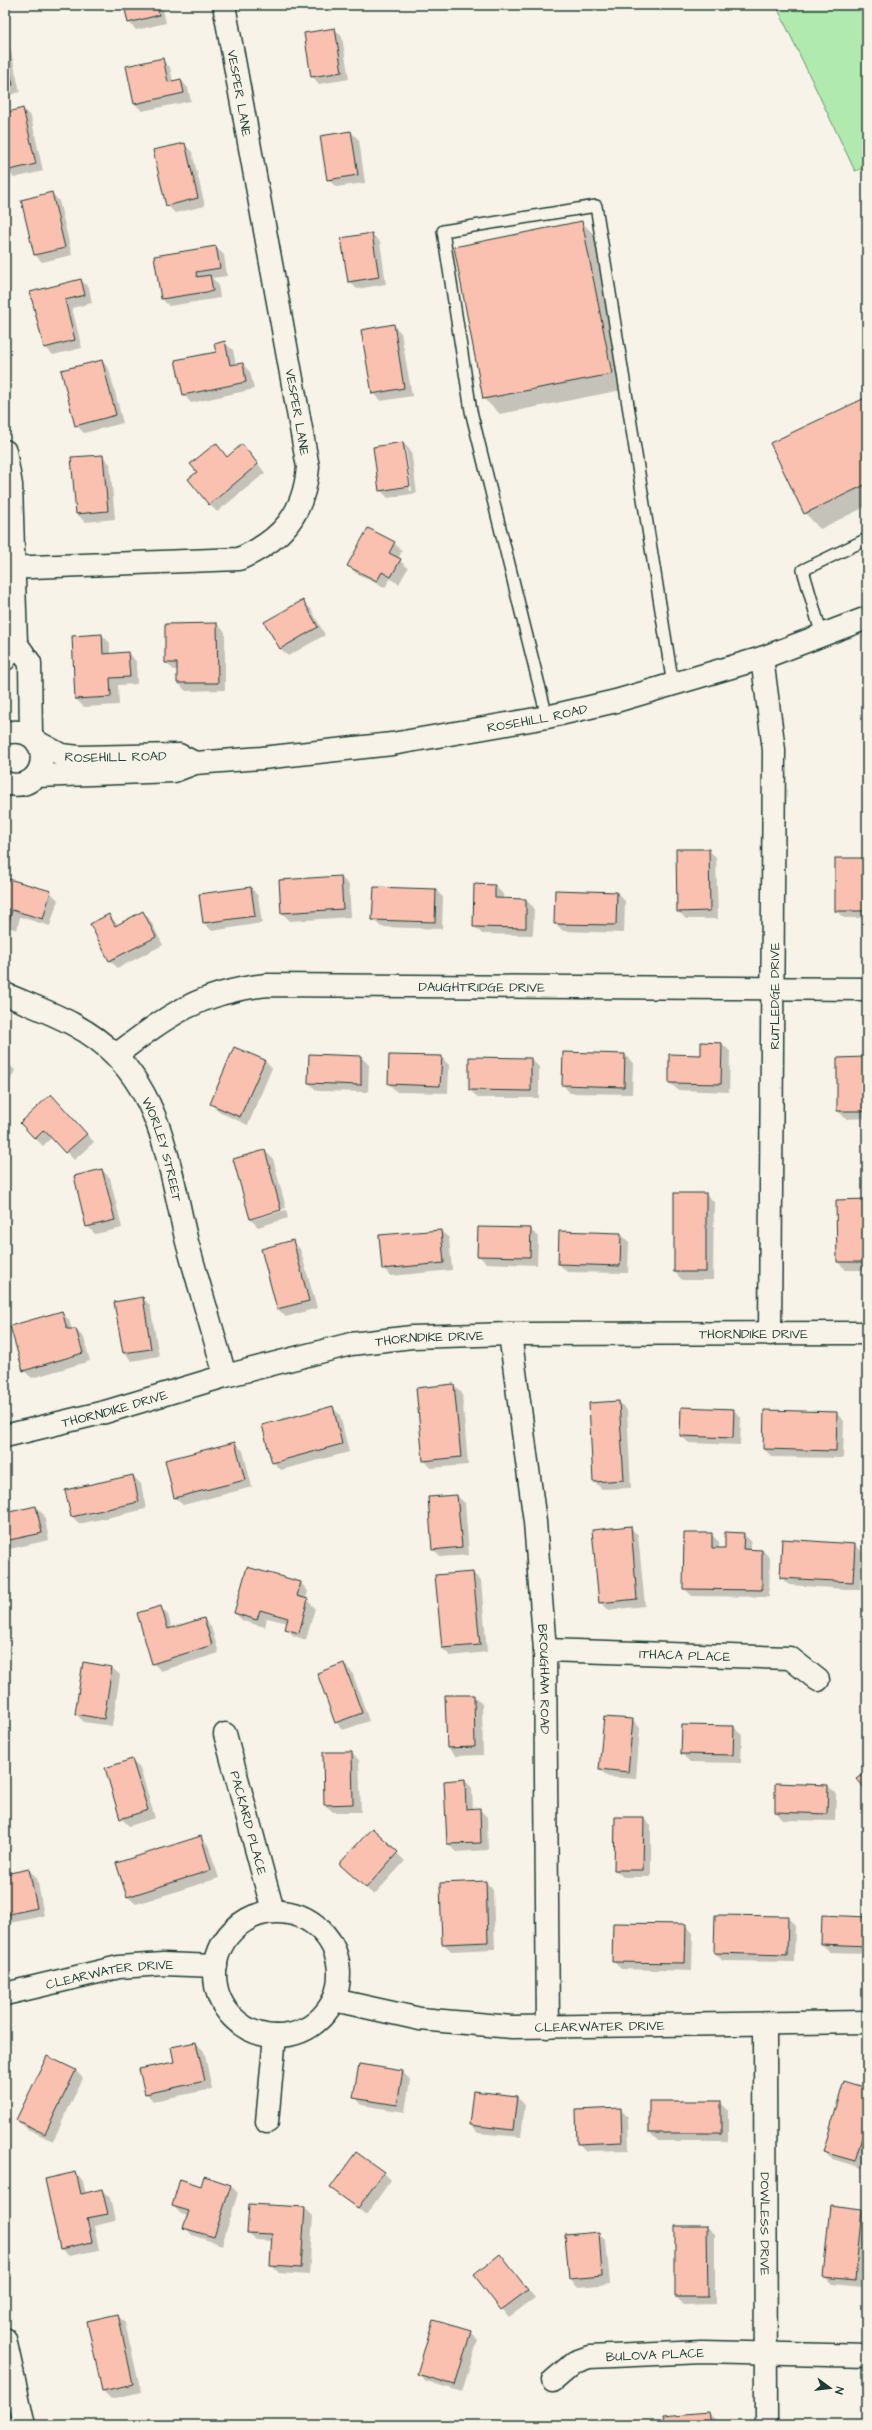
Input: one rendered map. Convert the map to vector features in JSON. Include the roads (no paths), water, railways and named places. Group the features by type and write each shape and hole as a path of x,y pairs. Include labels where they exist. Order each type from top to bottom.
{"street":[{"name":"VESPER LANE","path":"9,568 239,559 257,552 280,534 297,510 303,496 308,467 224,5"},
{"path":"5,451 11,485 9,568 11,651 30,663 34,739 42,759 41,768 36,776 21,784 5,783"},
{"name":"ROSEHILL ROAD","path":"36,776 174,771 195,762 262,758 392,744 547,717 673,685 762,658 867,618"},
{"name":"RUTLEDGE DRIVE","path":"762,658 774,750 774,988 770,1334"},
{"name":"ROSEHILL ROAD","path":"5,733 18,732 34,739 61,755 79,758 179,755 195,762"},
{"name":"DAUGHTRIDGE DRIVE","path":"116,1055 157,1023 182,1008 209,996 238,988 267,985 867,989"},
{"name":"WORLEY STREET","path":"5,994 70,1022 95,1037 116,1055 141,1088 155,1115 225,1376"},
{"name":"THORNDIKE DRIVE","path":"5,1436 105,1412 225,1376 351,1344 412,1337 510,1334 867,1333"},
{"name":"BROUGHAM ROAD","path":"510,1334 535,1522 545,1650 548,2027"},
{"name":"ITHACA PLACE","path":"545,1650 790,1658 818,1680"},
{"name":"PACKARD PLACE","path":"225,1734 273,1911"},
{"path":"273,1911 295,1914 314,1923 329,1938 338,1958 340,1979 334,2000 324,2015 310,2027 293,2034 275,2036 260,2034 247,2028 226,2008 218,1988 216,1966 226,1939 235,1928 246,1920 273,1911"},
{"name":"CLEARWATER DRIVE","path":"5,1994 119,1967 164,1964 216,1966"},
{"name":"CLEARWATER DRIVE","path":"334,2000 420,2019 512,2027 867,2022"},
{"name":"DOWLESS DRIVE","path":"765,2024 766,2425"},
{"path":"267,2122 275,2036"},
{"path":"5,2339 24,2425"},
{"name":"BULOVA PLACE","path":"552,2381 575,2362 589,2357 702,2352 766,2352 867,2356"}],"lane":[{"path":"547,717 471,411 443,231 596,206 673,685"},
{"path":"822,636 804,570 867,539"}]}
